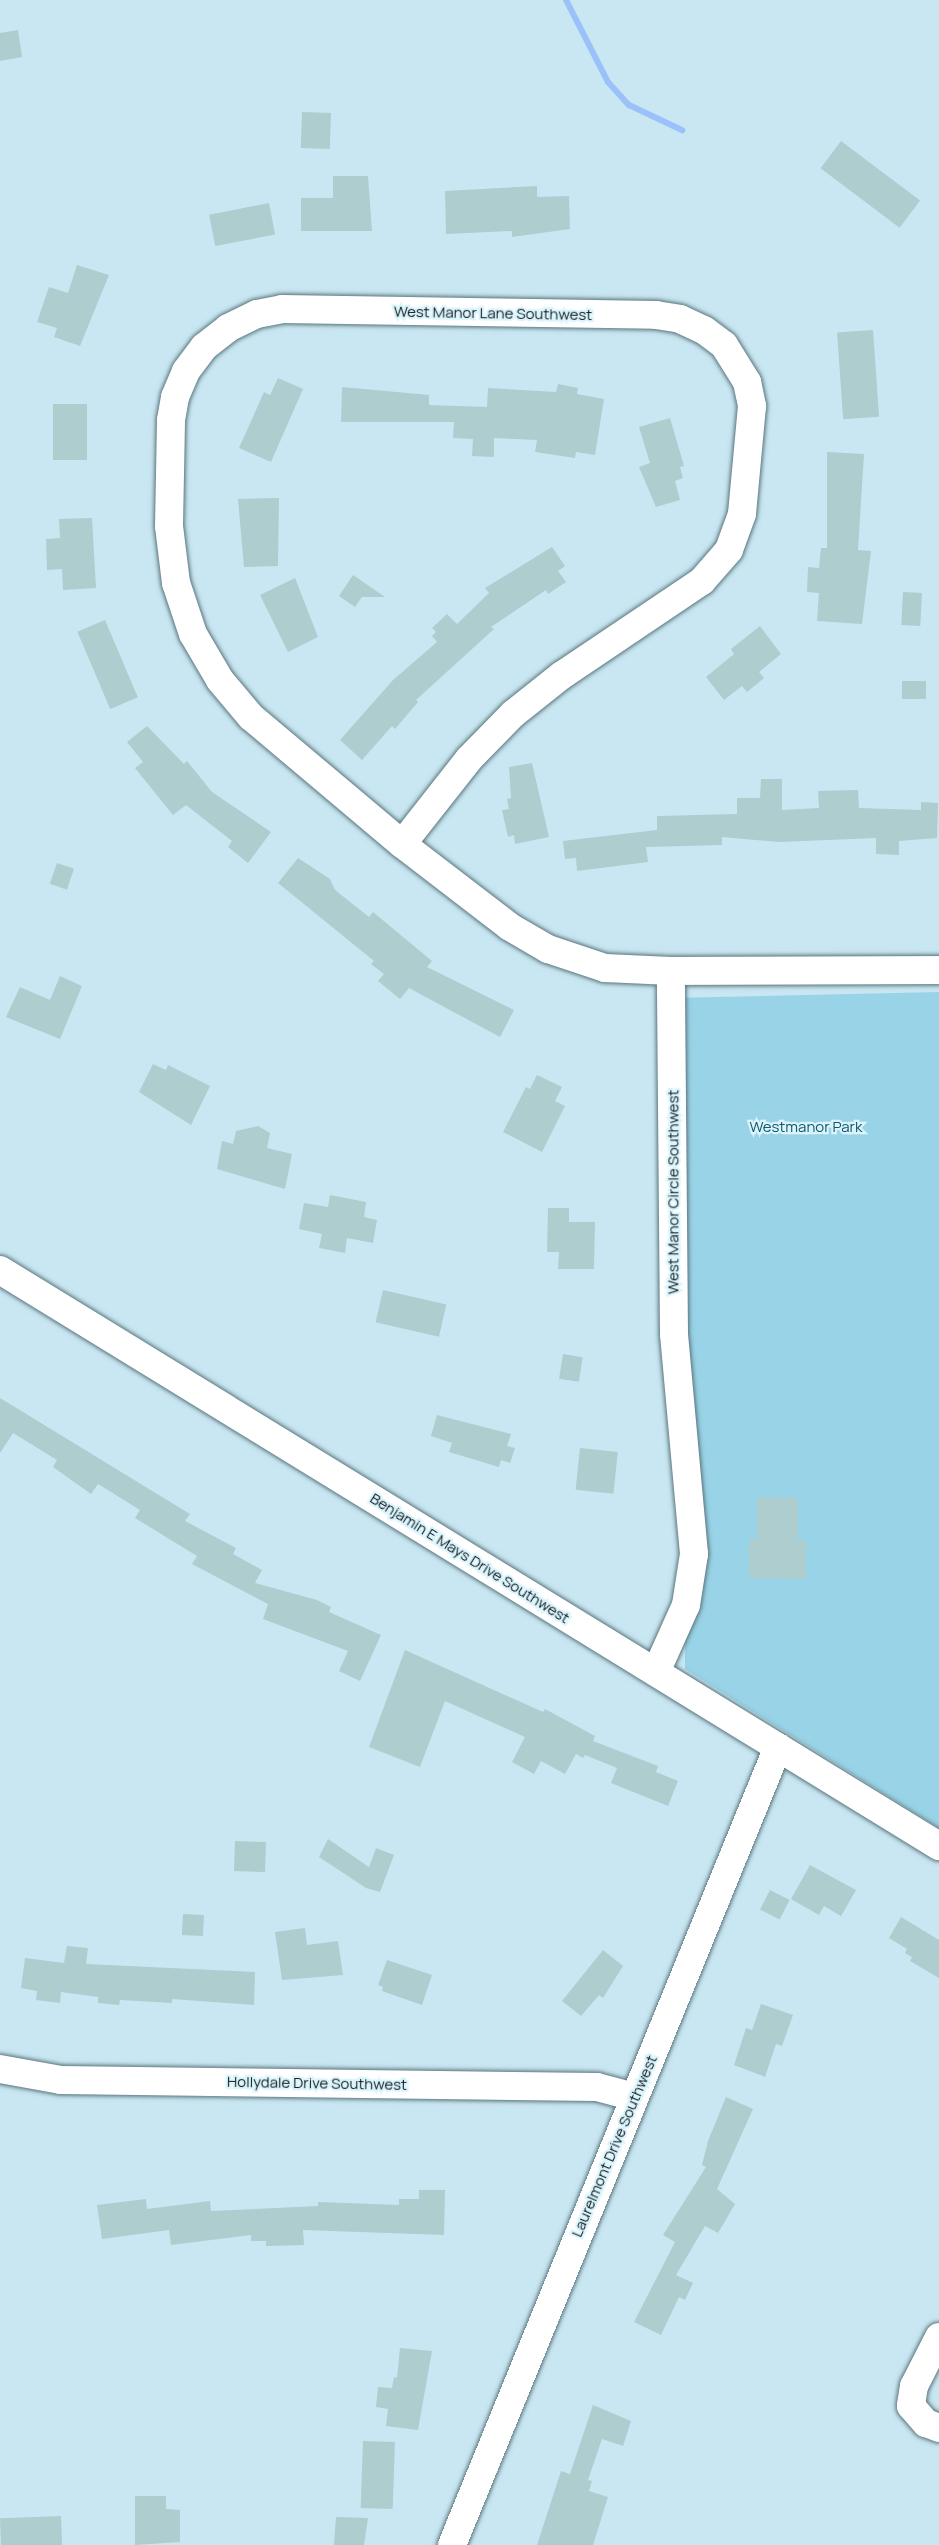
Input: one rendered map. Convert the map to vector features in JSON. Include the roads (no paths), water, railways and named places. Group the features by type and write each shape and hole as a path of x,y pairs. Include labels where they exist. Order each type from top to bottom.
{"street":[{"name":"West Manor Lane Southwest","path":"402,844 470,759 513,714 562,675 702,581 729,550 742,514 752,406 737,362 704,330 680,319 656,315 282,309 257,314 228,328 204,347 186,371 171,420 169,526 176,583 193,634 220,680 251,717 402,844 510,927 548,949 605,968 671,971"},
{"path":"671,971 939,970"},
{"name":"West Manor Circle Southwest","path":"656,1672 686,1605 694,1554 674,1334 671,971"},
{"name":"Benjamin E Mays Drive Southwest","path":"0,1270 939,1846"},
{"name":"Laurelmont Drive Southwest","path":"452,2545 778,1747"},
{"name":"Hollydale Drive Southwest","path":"0,2069 61,2080 597,2087 634,2097"},
{"path":"939,2337 914,2386 911,2406 926,2422 939,2428"}],"waterway":[{"path":"566,0 608,82 629,105 682,130"}],"park label":[{"name":"Westmanor Park","path":"806,1127"}]}
